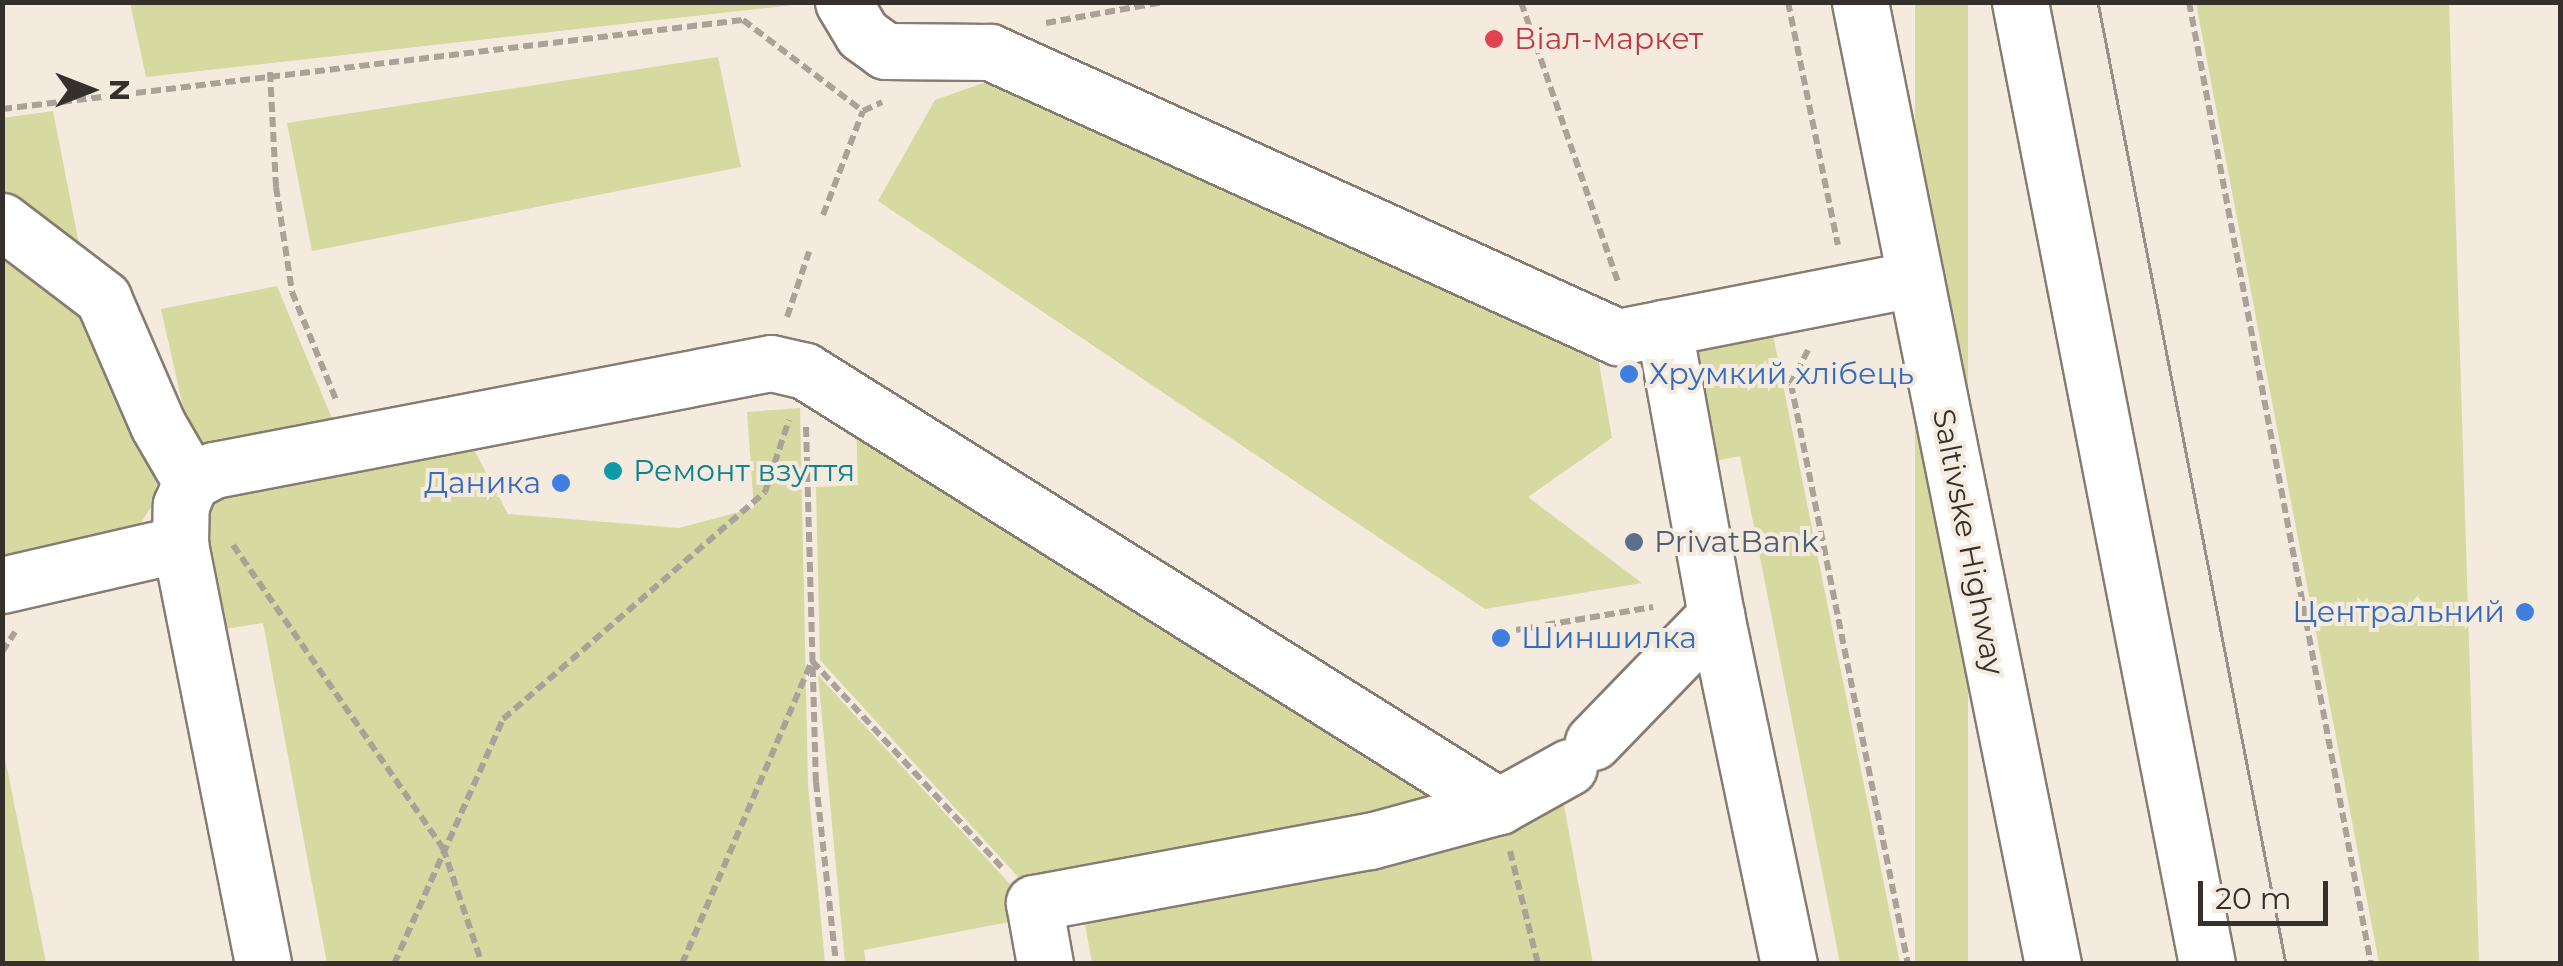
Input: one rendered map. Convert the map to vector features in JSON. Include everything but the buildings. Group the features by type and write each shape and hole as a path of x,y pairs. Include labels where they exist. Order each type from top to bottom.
{"main road":[{"path":"843,2 862,34 885,50 990,52 1618,336 1915,279"},
{"name":"Saltivske Highway","path":"1860,2 2053,964"},
{"path":"2020,2 2207,964"},
{"path":"2,222 103,298 158,424 191,482"},
{"path":"1650,330 1714,606 1789,964"},
{"path":"263,964 180,544 181,504 191,482 214,470 352,440 788,367 1499,806"},
{"path":"2,585 180,544"},
{"path":"1045,964 1034,902 1370,842 1499,806 1581,754 1714,606"}],"path":[{"path":"1521,2 1650,330"},
{"path":"1788,2 1840,256 1836,294 1791,384 1908,964"},
{"path":"2188,2 2371,964"},
{"path":"2,109 270,72 743,20 863,111"},
{"path":"270,72 276,187 292,292 352,440"},
{"path":"394,964 503,719 765,492 809,252"},
{"path":"788,367 812,661 816,782 836,964"},
{"path":"191,482 444,848 482,964"},
{"path":"1516,630 1714,606"},
{"path":"812,661 1034,902"},
{"path":"682,964 812,661"},
{"path":"1499,806 1538,964"}],"green space":[{"path":"130,2 812,3 146,77"},
{"path":"1915,3 1968,3 1968,964 1915,964"},
{"path":"2196,3 2449,3 2479,963 2379,963"},
{"path":"718,57 741,167 312,251 287,123"},
{"path":"1000,77 1597,352 1612,438 1528,497 1642,583 1485,609 878,201 935,100"},
{"path":"53,111 80,249 3,214 2,118"},
{"path":"2,233 95,305 159,466 154,502 139,526 2,578"},
{"path":"277,286 336,428 192,447 161,309"},
{"path":"1773,335 1900,963 1840,963 1740,456 1704,463 1685,353"},
{"path":"800,408 808,784 825,963 327,963 263,623 219,630 201,530 212,501 472,446 508,514 679,528 754,508 747,412"},
{"path":"856,423 1447,799 1030,890 820,660 816,487 858,485"},
{"path":"818,675 1021,896 1025,919 864,950 866,963 845,963"},
{"path":"3,748 46,963 3,963"},
{"path":"1562,794 1593,963 1092,963 1083,913"}],"tram line":[{"path":"2098,2 2286,964"}],"place":[{"name":"Віал-маркет","path":"1494,39"},
{"name":"Хрумкий хлібець","path":"1629,374"},
{"name":"Ремонт взуття","path":"613,471"},
{"name":"Даника","path":"561,483"},
{"name":"PrivatBank","path":"1634,542"},
{"name":"Центральний","path":"2525,612"},
{"name":"Шиншилка","path":"1501,638"}]}
